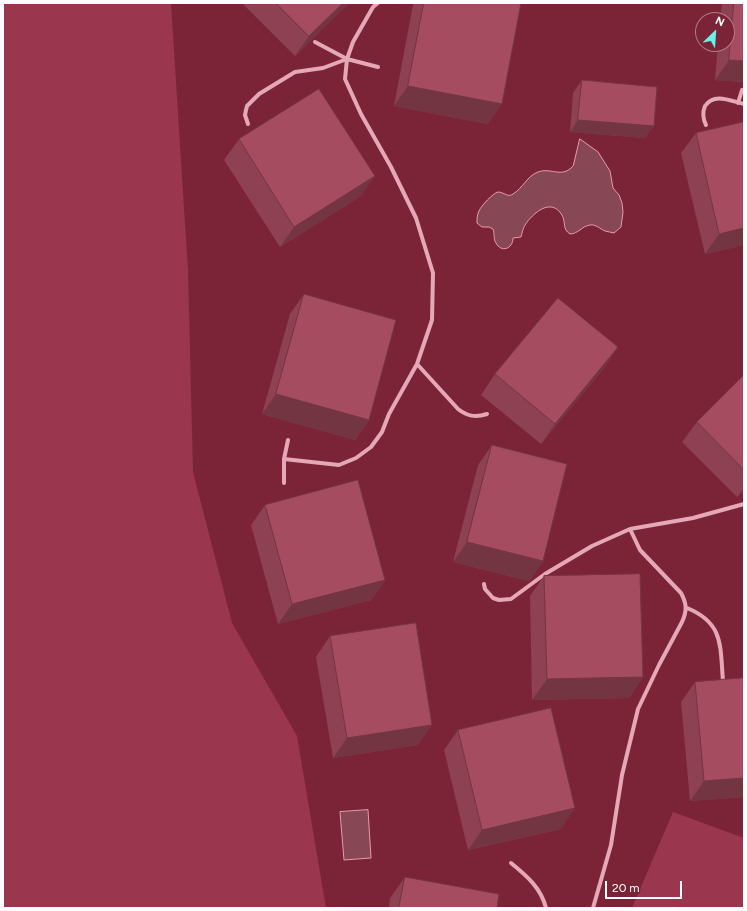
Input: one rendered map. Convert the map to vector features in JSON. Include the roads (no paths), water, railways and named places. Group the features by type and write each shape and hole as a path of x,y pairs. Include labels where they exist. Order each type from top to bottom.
{"street":[{"path":"284,459 339,465 356,458 371,447 382,432 389,414 417,364 432,320 433,273 416,218 391,167 361,114 345,79 347,59 353,42 373,7 378,3"},
{"path":"316,42 347,59 378,67"},
{"path":"248,124 245,115 247,106 264,90 295,72 323,68 347,59"},
{"path":"738,102 742,90"},
{"path":"706,125 703,120 703,114 707,104 711,100 723,98 744,104"},
{"path":"417,364 464,414 479,417 487,414"},
{"path":"284,483 284,459 288,440"},
{"path":"484,584 485,589 493,598 499,600 511,599 545,574 578,554 630,529 693,518 744,504"},
{"path":"593,908 611,845 622,775 638,708 682,622 687,608 681,593 640,550 630,529"},
{"path":"687,608 698,612 708,621 716,632 720,644 723,681"},
{"path":"511,863 530,878 544,898 546,908"}]}
